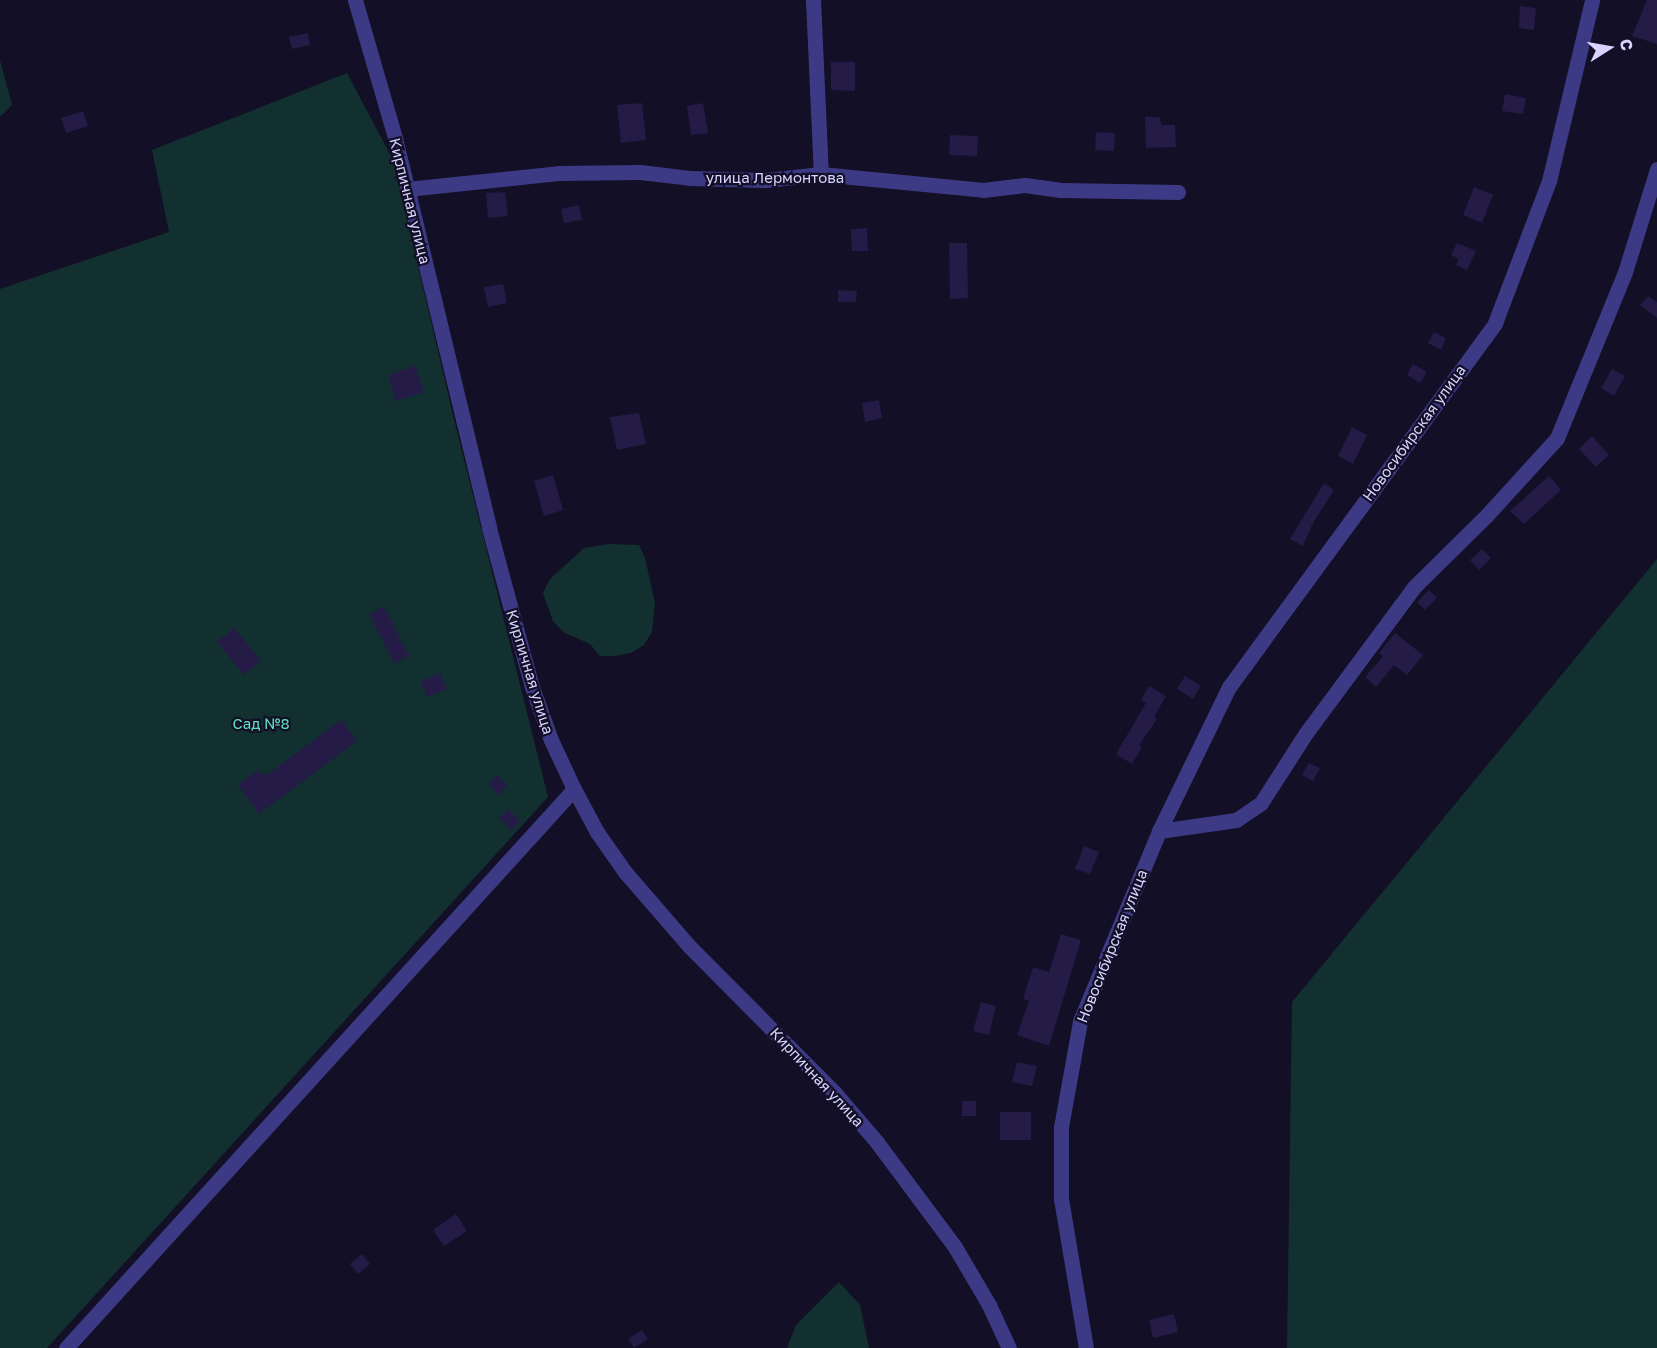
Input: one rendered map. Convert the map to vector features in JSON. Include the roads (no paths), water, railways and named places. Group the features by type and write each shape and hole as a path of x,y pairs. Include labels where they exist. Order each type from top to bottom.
{"street":[{"name":"Кирпичная улица","path":"356,0 407,189 489,528 532,687 551,740 574,789 597,832 632,880 690,947 834,1092 876,1141 955,1247 989,1305 1009,1348"},
{"path":"813,0 821,174"},
{"name":"Новосибирская улица","path":"1086,1348 1061,1199 1061,1127 1080,1021 1159,831 1229,687 1495,323 1549,181 1592,0"},
{"path":"1159,831 1236,820 1261,803 1306,733 1414,586 1487,515 1557,438 1625,272 1652,179 1657,169"},
{"name":"улица Лермонтова","path":"407,189 560,172 640,172 690,178 766,180 821,174 983,190 1025,185 1061,190 1178,192"},
{"path":"66,1348 574,789"}],"park label":[{"name":"Сад №8","path":"261,724"}]}
